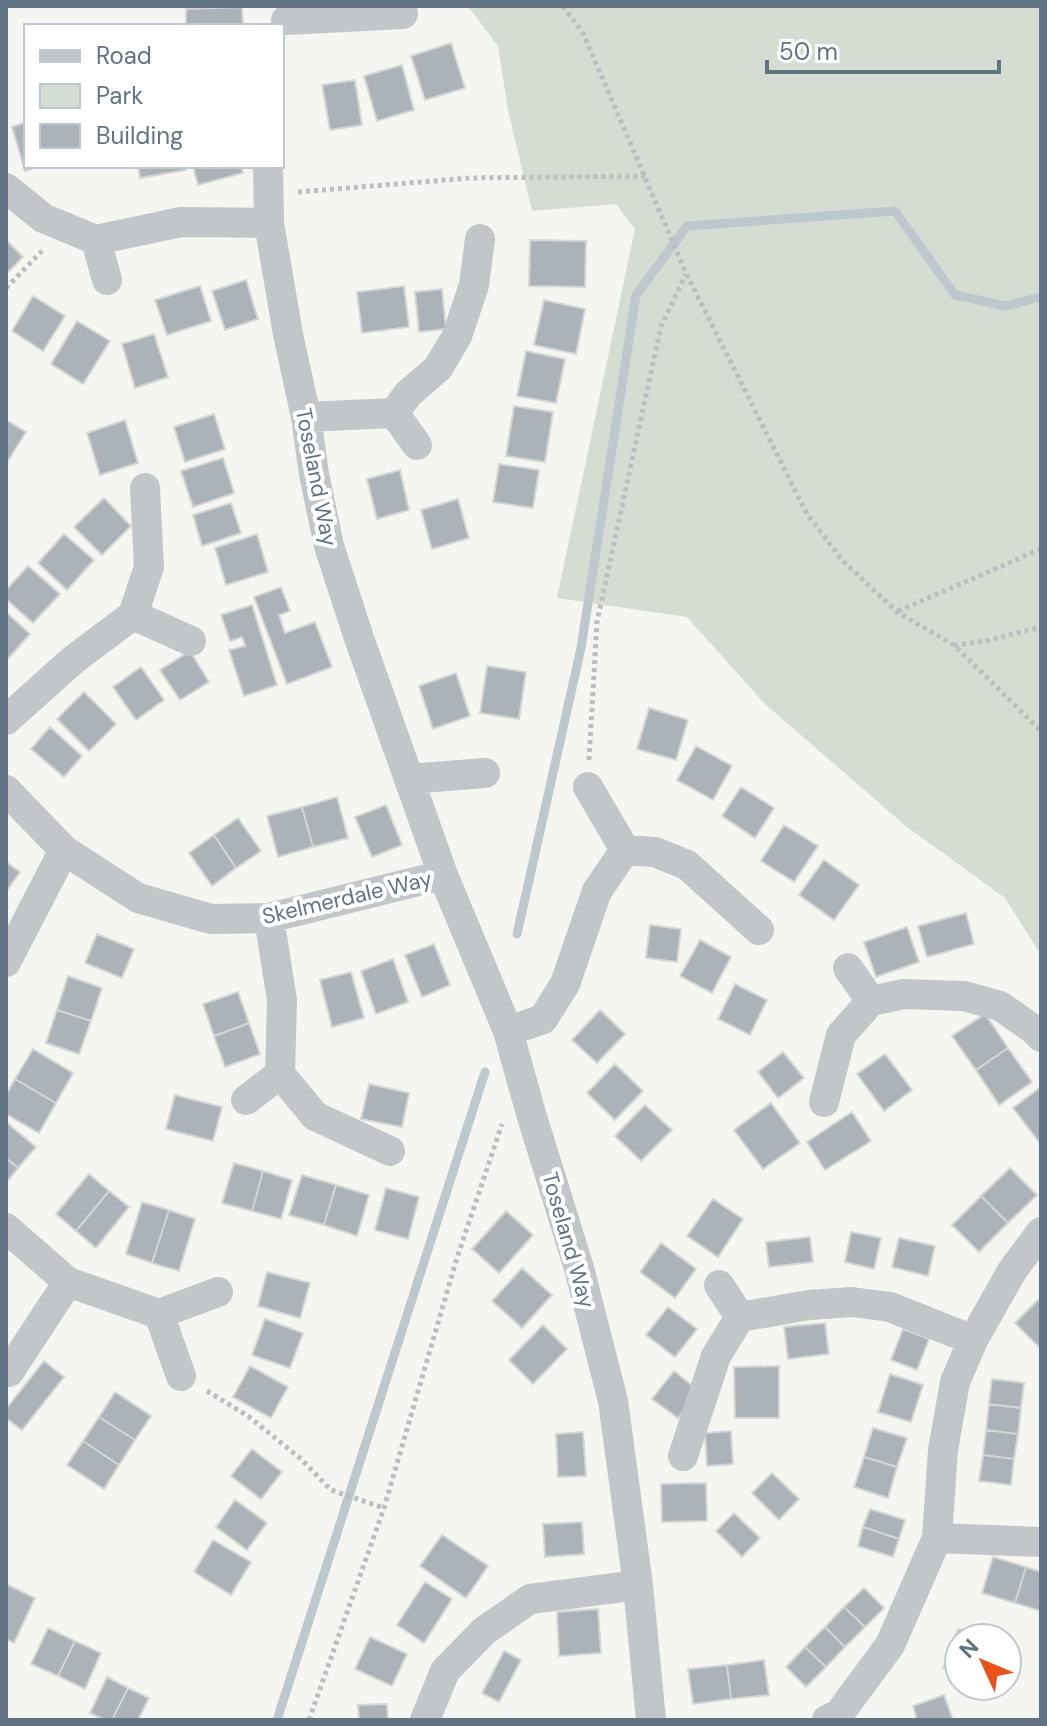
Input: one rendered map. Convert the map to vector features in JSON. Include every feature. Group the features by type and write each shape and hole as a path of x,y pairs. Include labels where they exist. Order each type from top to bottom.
{"street":[{"path":"286,19 403,14"},
{"path":"6,188 43,218 96,240 181,222 268,195"},
{"name":"Toseland Way","path":"268,195 288,334 329,546 443,875 508,1031 579,1268 613,1401 638,1585 651,1720"},
{"path":"306,417 401,404 438,368 457,336 474,285 480,239"},
{"path":"96,240 107,280"},
{"path":"401,404 417,445"},
{"path":"6,720 73,660 133,615 149,567 145,488"},
{"path":"133,615 191,641"},
{"path":"409,779 485,773"},
{"path":"588,787 625,850"},
{"name":"Skelmerdale Way","path":"6,790 64,850 138,898 211,919 269,918 443,875"},
{"path":"6,962 64,850"},
{"path":"625,850 655,852 687,865 759,930"},
{"path":"508,1031 543,1019 565,984 597,891 625,850"},
{"path":"269,918 282,1000 280,1074 315,1116 390,1151"},
{"path":"848,968 871,1001"},
{"path":"824,1102 841,1035 871,1001 904,994 964,996 1000,1006 1041,1037"},
{"path":"246,1100 280,1074"},
{"path":"6,1228 68,1282 159,1314 218,1292"},
{"path":"836,1718 890,1645 937,1538 943,1450 955,1382 973,1340 1012,1271 1041,1232"},
{"path":"9,1372 68,1282"},
{"path":"719,1285 740,1317"},
{"path":"683,1456 716,1356 740,1317 809,1305 852,1302 890,1307 973,1340"},
{"path":"159,1314 181,1376"},
{"path":"937,1538 1041,1542"},
{"path":"425,1720 445,1671 484,1631 530,1599 638,1585"}],"path":[{"path":"563,6 583,33 686,273 807,514 843,561 897,612 954,645 1041,731"},
{"path":"268,195 470,178 645,176"},
{"path":"6,288 65,227"},
{"path":"588,787 597,622 661,326 686,273"},
{"path":"897,612 1041,549"},
{"path":"954,645 1041,627"},
{"path":"309,1720 384,1508 456,1261 519,1069"},
{"path":"181,1376 248,1416 301,1459 331,1490 384,1508"}],"green space":[{"path":"468,6 1041,6 1041,955 1005,898 907,827 765,704 687,617 557,598 635,229 616,204 532,211 508,110 498,46"}],"building":[{"path":"242,7 243,24 186,24 186,9"},
{"path":"451,43 465,88 425,100 411,56"},
{"path":"402,65 414,110 377,121 364,76"},
{"path":"355,80 362,125 330,130 322,85"},
{"path":"24,123 24,168 12,127"},
{"path":"138,168 186,170 140,178"},
{"path":"194,168 242,168 243,173 198,185"},
{"path":"6,240 23,257 6,274"},
{"path":"530,240 586,241 585,287 529,286"},
{"path":"246,280 258,319 225,330 212,291"},
{"path":"200,286 211,321 167,335 155,300"},
{"path":"404,286 409,327 362,333 357,292"},
{"path":"442,289 446,329 419,332 415,292"},
{"path":"33,296 65,316 43,351 12,331"},
{"path":"544,300 585,309 576,354 534,345"},
{"path":"77,321 110,341 83,384 51,364"},
{"path":"154,334 168,377 135,388 122,344"},
{"path":"526,351 565,359 556,403 517,396"},
{"path":"514,406 553,412 545,462 506,456"},
{"path":"214,414 225,449 185,462 174,427"},
{"path":"6,420 26,432 6,464"},
{"path":"125,420 138,463 100,475 87,433"},
{"path":"223,458 234,493 193,507 181,471"},
{"path":"499,464 539,470 533,508 493,502"},
{"path":"400,470 409,510 377,519 367,479"},
{"path":"104,498 131,526 102,555 74,527"},
{"path":"458,499 469,538 432,549 421,510"},
{"path":"231,503 241,533 202,546 193,515"},
{"path":"64,534 94,560 67,590 38,563"},
{"path":"257,534 268,572 226,585 215,548"},
{"path":"28,566 60,594 33,623 6,599 6,590"},
{"path":"281,587 290,611 279,615 285,633 315,622 332,667 287,684 254,597"},
{"path":"252,605 277,685 244,696 229,650 245,646 242,637 230,641 221,615"},
{"path":"6,612 30,634 6,661"},
{"path":"190,651 209,682 180,700 160,670"},
{"path":"487,666 526,672 519,719 480,713"},
{"path":"141,667 164,700 136,720 113,687"},
{"path":"456,673 470,716 433,729 419,686"},
{"path":"84,692 116,724 89,751 57,719"},
{"path":"649,708 688,720 676,760 637,749"},
{"path":"50,727 82,756 64,777 31,749"},
{"path":"696,746 732,766 713,800 677,780"},
{"path":"741,787 774,808 755,838 722,816"},
{"path":"337,797 348,838 313,847 302,807"},
{"path":"386,805 402,845 372,857 355,817"},
{"path":"302,807 313,847 278,857 267,816"},
{"path":"238,818 261,851 236,868 214,835"},
{"path":"784,825 818,846 794,882 761,861"},
{"path":"214,835 236,868 212,886 189,853"},
{"path":"824,860 859,885 834,920 799,895"},
{"path":"6,862 20,872 6,892"},
{"path":"966,913 974,944 927,957 918,926"},
{"path":"650,925 681,929 677,962 646,958"},
{"path":"907,927 919,962 876,977 864,942"},
{"path":"97,934 134,949 122,978 85,963"},
{"path":"700,940 731,957 712,993 680,976"},
{"path":"434,944 450,985 422,997 405,955"},
{"path":"393,959 408,1002 376,1014 361,971"},
{"path":"351,972 364,1018 332,1027 320,980"},
{"path":"68,976 102,988 91,1021 57,1010"},
{"path":"735,984 767,1000 750,1035 718,1019"},
{"path":"238,992 249,1023 214,1036 203,1004"},
{"path":"57,1010 91,1021 79,1054 46,1043"},
{"path":"600,1010 625,1034 597,1063 572,1040"},
{"path":"985,1014 1008,1048 976,1070 952,1036"},
{"path":"249,1023 260,1054 225,1067 214,1036"},
{"path":"1008,1048 1032,1082 999,1105 976,1070"},
{"path":"33,1049 73,1073 56,1103 15,1079"},
{"path":"783,1052 804,1078 778,1098 758,1072"},
{"path":"885,1054 912,1090 884,1111 857,1074"},
{"path":"615,1064 643,1091 615,1120 587,1093"},
{"path":"15,1079 56,1103 39,1133 6,1114 6,1095"},
{"path":"369,1084 409,1093 402,1127 361,1119"},
{"path":"1041,1087 1041,1140 1039,1142 1013,1108"},
{"path":"175,1095 222,1107 213,1141 166,1129"},
{"path":"771,1103 800,1143 763,1169 734,1130"},
{"path":"645,1105 672,1130 641,1161 615,1136"},
{"path":"852,1112 871,1141 825,1170 807,1142"},
{"path":"6,1122 36,1147 18,1168 6,1158"},
{"path":"6,1158 18,1168 6,1183"},
{"path":"234,1163 263,1171 252,1211 222,1203"},
{"path":"1010,1168 1037,1195 1008,1223 981,1196"},
{"path":"263,1171 292,1180 281,1219 252,1211"},
{"path":"89,1174 109,1191 76,1231 56,1214"},
{"path":"302,1175 336,1185 324,1225 289,1215"},
{"path":"336,1185 369,1195 357,1236 324,1225"},
{"path":"386,1188 419,1197 408,1239 375,1230"},
{"path":"109,1191 129,1207 96,1248 76,1231"},
{"path":"981,1196 1008,1223 979,1252 952,1225"},
{"path":"713,1199 743,1219 718,1257 687,1236"},
{"path":"142,1202 169,1210 152,1263 126,1254"},
{"path":"169,1210 195,1219 179,1271 152,1263"},
{"path":"506,1211 533,1235 499,1273 472,1249"},
{"path":"851,1232 881,1238 874,1269 845,1262"},
{"path":"810,1237 813,1262 769,1267 766,1242"},
{"path":"899,1238 935,1246 928,1276 892,1267"},
{"path":"661,1243 696,1269 675,1298 640,1272"},
{"path":"522,1268 552,1295 522,1328 492,1301"},
{"path":"267,1272 310,1283 300,1318 258,1306"},
{"path":"1041,1300 1041,1349 1015,1323"},
{"path":"668,1307 697,1329 675,1357 646,1335"},
{"path":"265,1319 303,1333 290,1368 252,1355"},
{"path":"825,1323 829,1354 788,1359 784,1327"},
{"path":"543,1325 567,1349 533,1384 509,1360"},
{"path":"903,1329 929,1339 917,1370 891,1360"},
{"path":"44,1361 64,1377 22,1430 6,1418 6,1409"},
{"path":"250,1366 288,1387 271,1418 233,1397"},
{"path":"779,1366 779,1418 735,1418 734,1367"},
{"path":"674,1371 699,1391 678,1418 652,1399"},
{"path":"890,1374 923,1385 911,1422 878,1412"},
{"path":"992,1379 1024,1383 1021,1408 989,1404"},
{"path":"115,1392 151,1416 135,1440 99,1417"},
{"path":"989,1404 1021,1408 1018,1434 986,1430"},
{"path":"99,1417 135,1440 119,1465 83,1441"},
{"path":"873,1428 907,1438 897,1467 864,1457"},
{"path":"986,1430 1018,1434 1014,1459 983,1455"},
{"path":"731,1431 733,1464 707,1466 705,1433"},
{"path":"583,1432 586,1476 558,1477 556,1434"},
{"path":"83,1441 119,1465 104,1489 67,1465"},
{"path":"252,1449 282,1472 261,1499 231,1476"},
{"path":"983,1455 1014,1459 1011,1485 979,1481"},
{"path":"864,1457 897,1467 888,1498 854,1487"},
{"path":"772,1473 799,1499 779,1520 752,1493"},
{"path":"706,1483 707,1521 662,1522 661,1484"},
{"path":"235,1500 267,1523 247,1550 216,1527"},
{"path":"870,1509 905,1520 899,1539 863,1527"},
{"path":"734,1513 760,1538 742,1557 716,1531"},
{"path":"582,1522 584,1554 545,1557 543,1524"},
{"path":"863,1527 899,1539 893,1557 858,1546"},
{"path":"442,1535 488,1566 466,1598 420,1566"},
{"path":"213,1540 251,1562 231,1595 194,1572"},
{"path":"993,1557 1026,1567 1015,1603 982,1593"},
{"path":"1026,1567 1041,1572 1041,1611 1015,1603"},
{"path":"425,1582 452,1599 424,1643 397,1625"},
{"path":"6,1584 35,1598 14,1643 6,1639"},
{"path":"864,1588 884,1608 865,1627 844,1607"},
{"path":"844,1607 865,1627 845,1647 825,1627"},
{"path":"598,1609 601,1653 559,1656 557,1612"},
{"path":"825,1627 845,1647 826,1667 805,1647"},
{"path":"48,1628 75,1641 58,1676 31,1664"},
{"path":"370,1637 407,1654 392,1686 355,1669"},
{"path":"75,1641 101,1653 85,1689 58,1676"},
{"path":"805,1647 826,1667 806,1687 786,1667"},
{"path":"504,1651 521,1660 499,1702 482,1693"},
{"path":"764,1660 769,1695 731,1699 727,1665"},
{"path":"727,1665 731,1699 693,1704 688,1669"},
{"path":"107,1677 128,1688 112,1720 90,1713"},
{"path":"128,1688 149,1698 138,1720 112,1720"},
{"path":"943,1695 943,1702 947,1702 953,1720 917,1720 913,1706"},
{"path":"387,1704 388,1720 359,1720 358,1705"}],"waterway":[{"path":"517,934 581,648 636,295 687,226 895,211 955,295 1005,306 1041,297"},
{"path":"277,1720 485,1072"}]}
